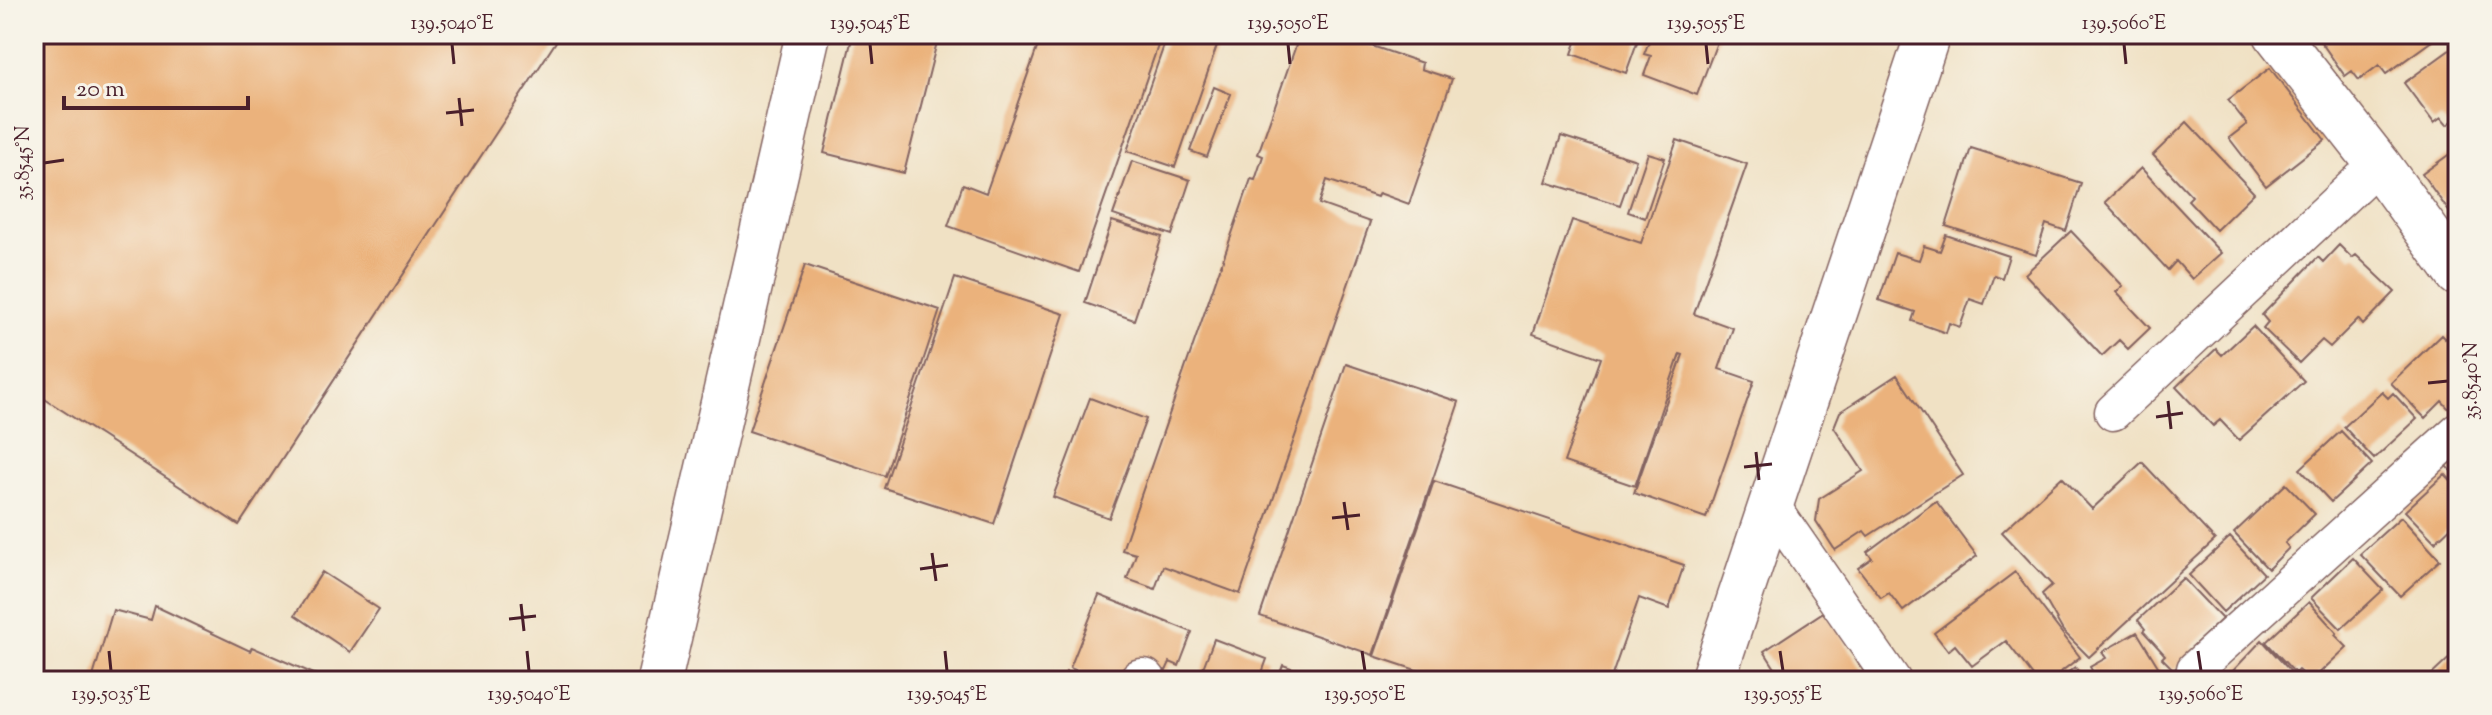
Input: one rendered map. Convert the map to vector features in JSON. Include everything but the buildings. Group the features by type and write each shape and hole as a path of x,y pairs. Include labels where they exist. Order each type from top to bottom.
{"street":[{"path":"659,681 808,34"},
{"path":"1712,681 1928,34"},
{"path":"2276,34 2455,264"}],"lane":[{"path":"2113,412 2378,164"},
{"path":"2202,681 2195,669 2458,431"},
{"path":"1771,505 1893,681"}]}
